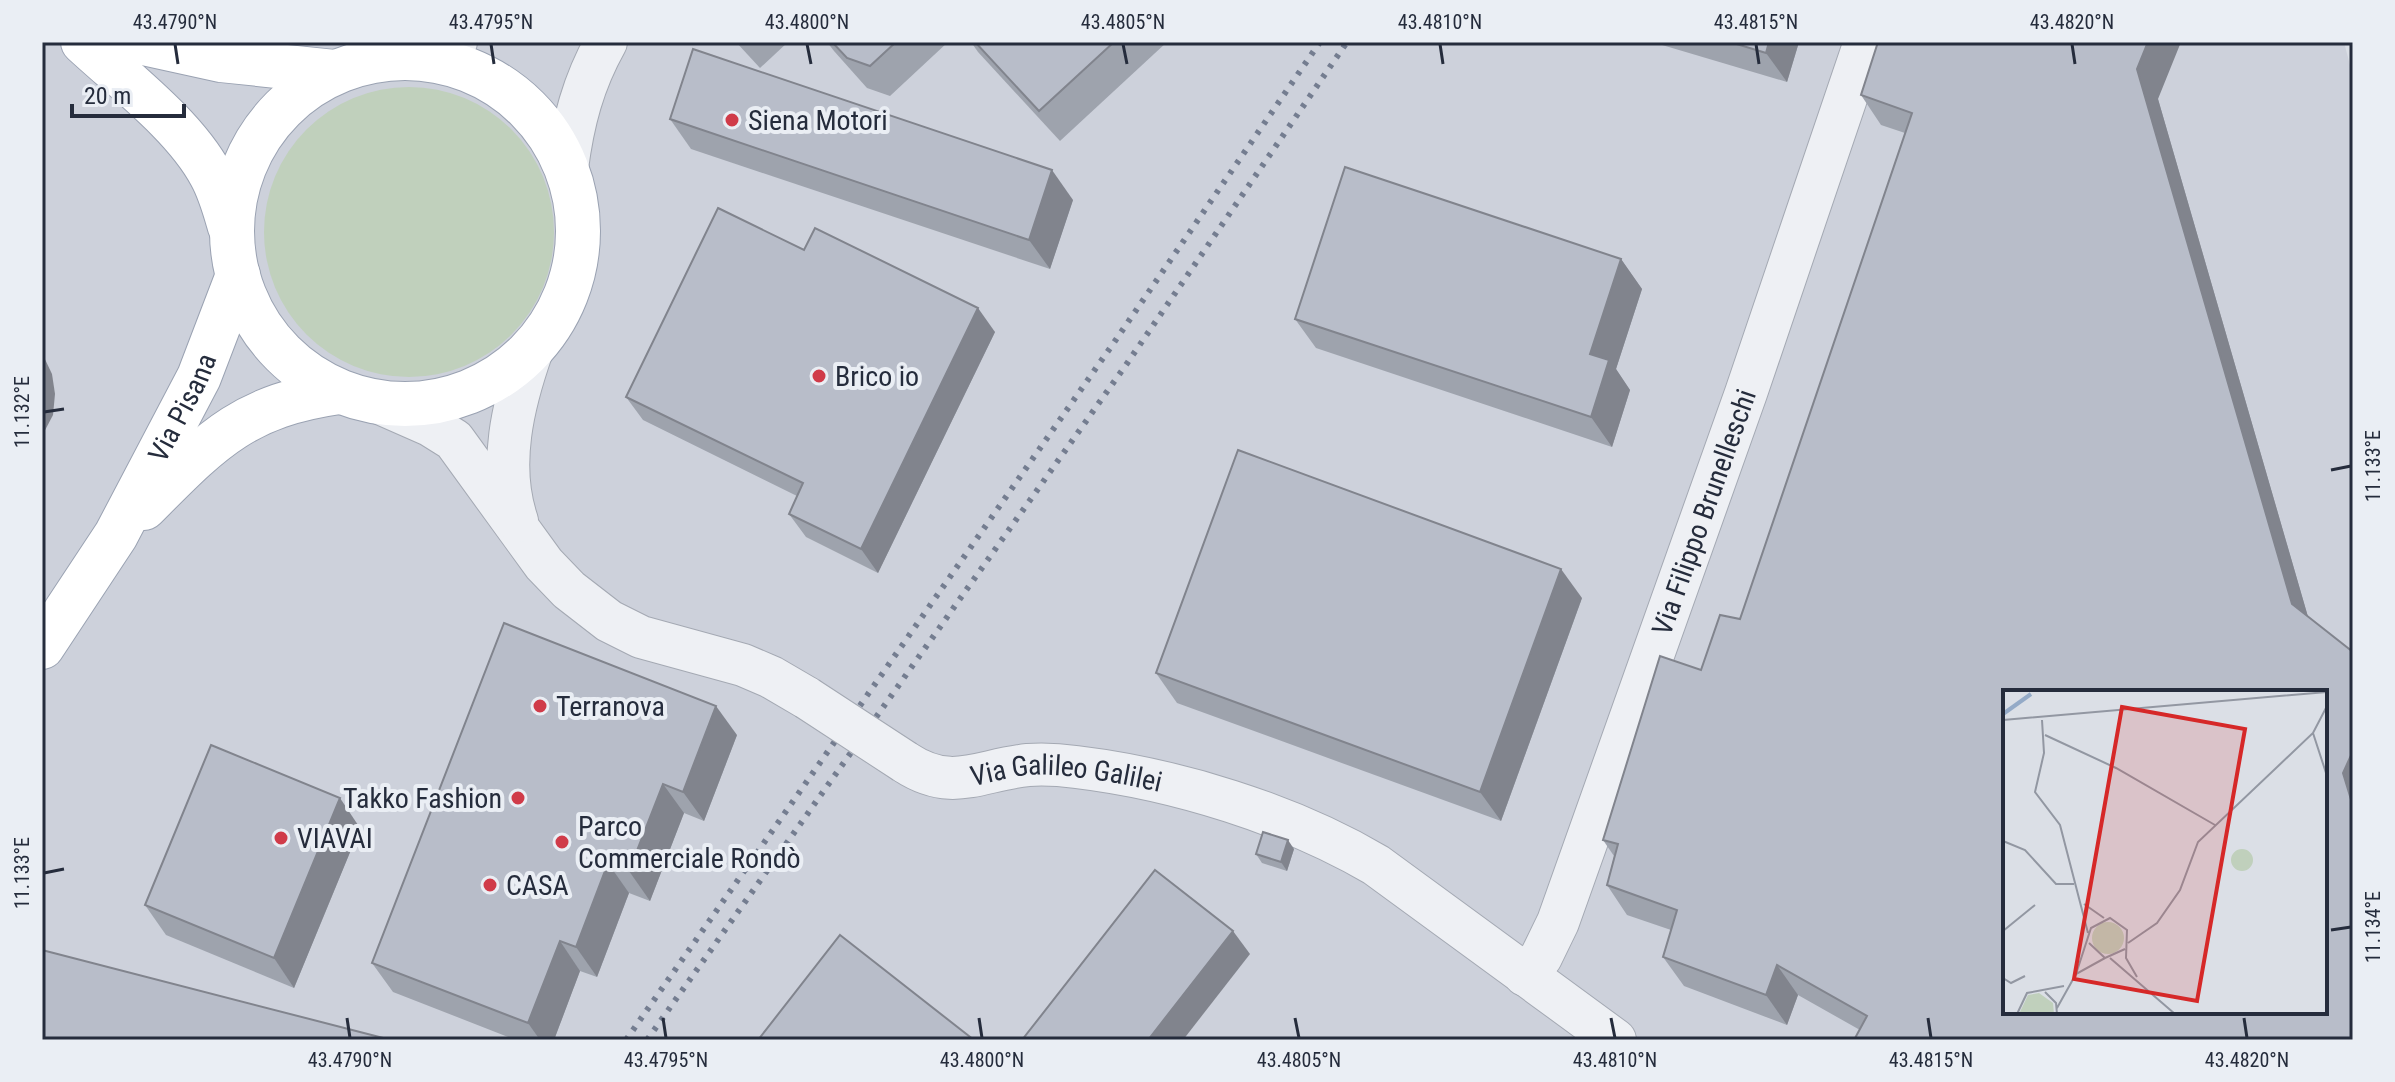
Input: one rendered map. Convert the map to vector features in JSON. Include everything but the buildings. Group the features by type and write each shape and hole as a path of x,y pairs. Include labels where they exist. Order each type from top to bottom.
{"main road":[{"path":"83,42 193,148 217,187 235,254"},
{"path":"139,42 221,60 334,72"},
{"name":"Via Pisana","path":"42,647 116,535 199,377 235,254 236,193 249,156 271,121 299,93 334,72 373,60 414,57 462,67 507,90 542,125 567,168 578,216 575,264 559,310 532,350 500,377 463,395 422,404 380,403 339,392 304,372 275,345 252,312 235,254"},
{"name":"Via Pisana","path":"116,535 188,464 246,419 300,397 339,392"}],"street":[{"name":"Via Pisana","path":"414,57 456,42"},
{"name":"Via Pisana","path":"567,168 582,89 606,42"},
{"name":"Via Filippo Brunelleschi","path":"1525,975 1541,957 1558,922 1746,393 1865,42"},
{"name":"Via Galileo Galilei","path":"522,534 511,493 509,438 518,389 532,350"},
{"name":"Via Galileo Galilei","path":"380,403 449,435 555,577 609,621 641,637 743,665 807,698 932,777 952,779 1029,765 1078,767 1174,787 1259,812 1314,833 1376,865 1615,1040"}],"shaded area":[{"path":"42,42 2344,42 2353,77 2353,1040 42,1040"}],"green space":[{"path":"409,87 437,90 465,98 490,111 512,129 530,151 543,176 551,204 554,232 551,260 543,288 530,313 512,335 490,353 465,366 437,374 409,377 381,374 353,366 328,353 306,335 288,313 275,288 267,260 264,232 267,204 275,176 288,151 306,129 328,111 353,98 381,90"}],"railway":[{"path":"626,1040 1320,42"},
{"path":"647,1040 1128,362 1347,42"}],"place":[{"name":"Siena Motori","path":"732,120"},
{"name":"Brico io","path":"819,376"},
{"name":"Terranova","path":"540,706"},
{"name":"Takko Fashion","path":"518,798"},
{"name":"VIAVAI","path":"281,838"},
{"name":"Parco Commerciale Rondò","path":"562,842"},
{"name":"CASA","path":"490,885"}]}
